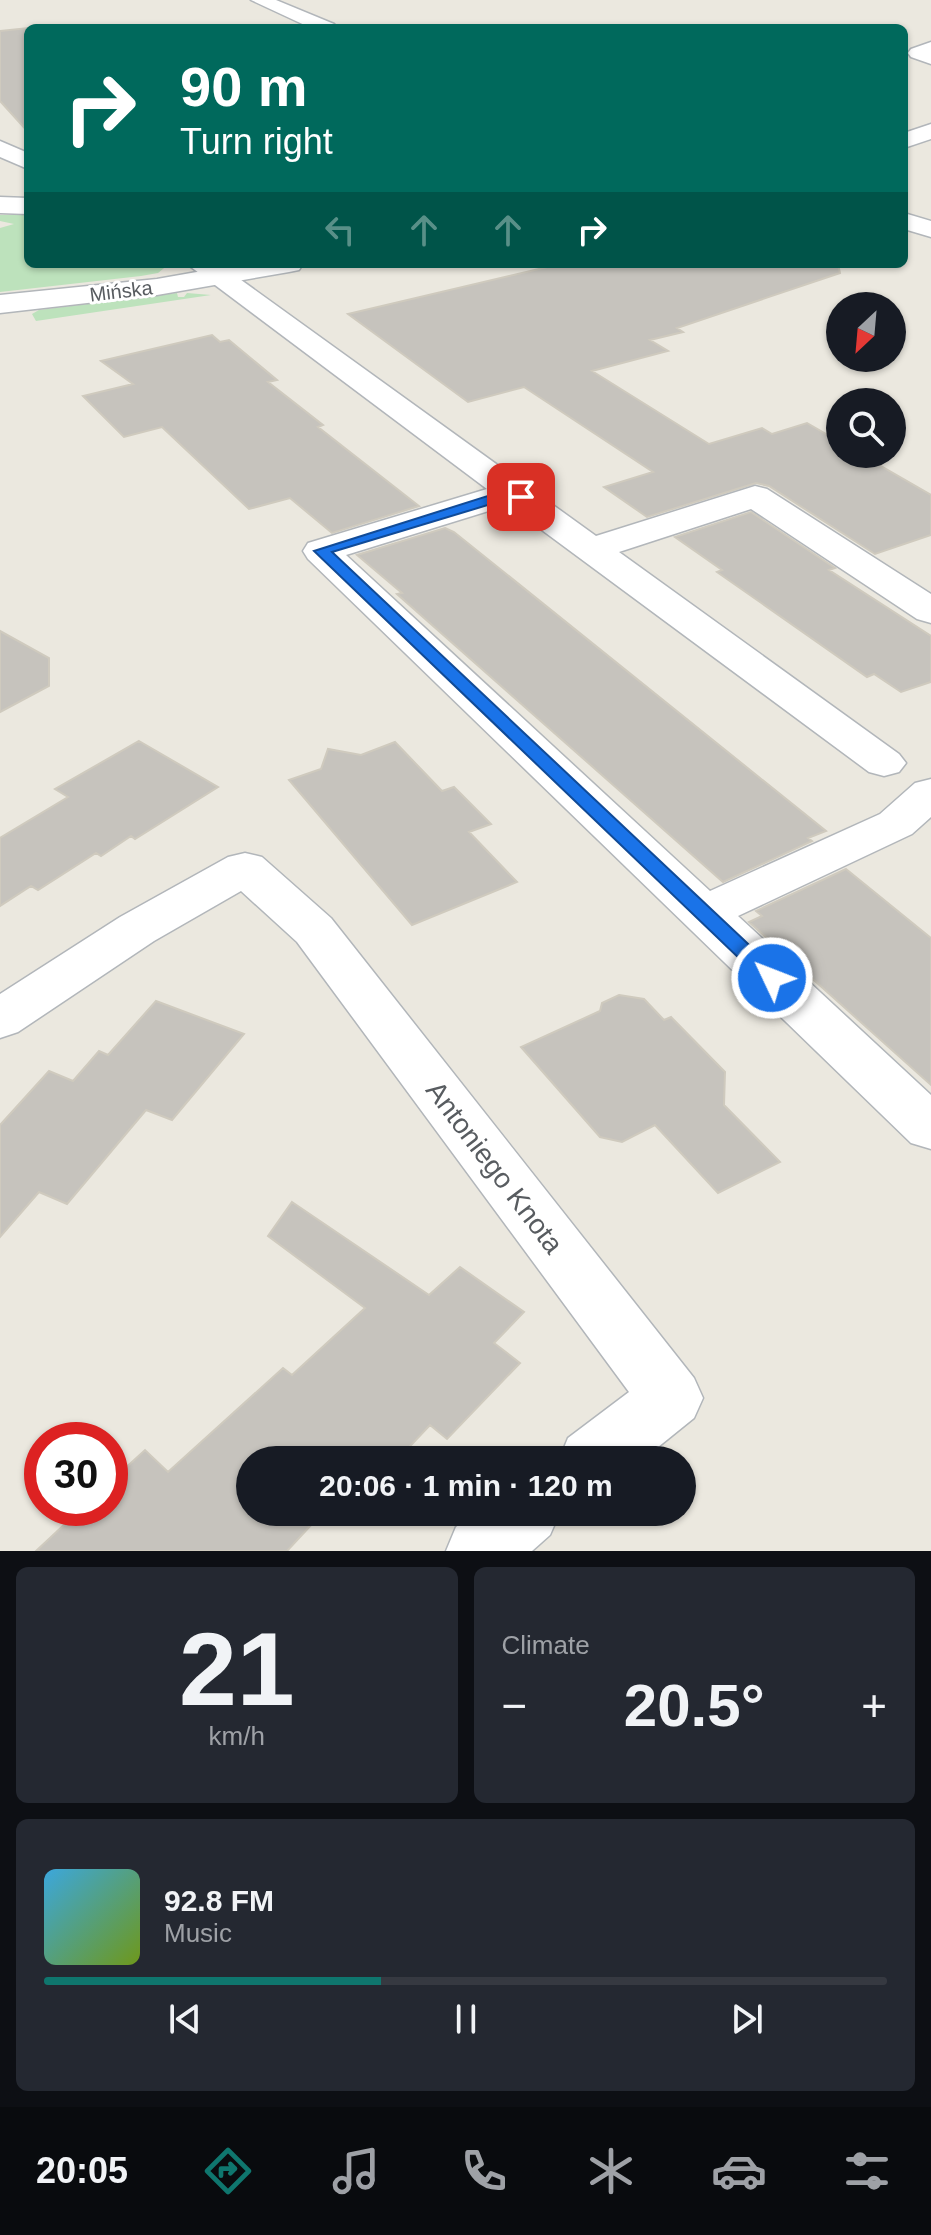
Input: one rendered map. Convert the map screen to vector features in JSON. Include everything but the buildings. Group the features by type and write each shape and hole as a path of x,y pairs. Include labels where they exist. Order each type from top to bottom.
{"street":[{"path":"260,0 317,24"},
{"path":"931,48 918,53 931,59"},
{"path":"908,58 931,59"},
{"path":"908,140 931,131"},
{"path":"0,148 24,160"},
{"path":"908,222 931,229"},
{"name":"Mińska","path":"0,304 236,268"},
{"path":"209,270 496,497 592,549 884,763"},
{"path":"592,549 755,496 931,611"},
{"path":"496,497 321,551 931,1128"},
{"path":"895,587 931,572"},
{"path":"704,913 896,824 931,793"},
{"name":"Antoniego Knota","path":"0,1019 137,929 245,868 314,930 671,1398 610,1446"},
{"path":"481,1551 510,1526"}],"green space":[{"path":"0,215 24,215 24,268 164,268 158,273 141,276 0,292 0,228 14,224 0,221"},
{"path":"177,293 178,297 184,297 187,293 211,295 36,321 32,314 39,310"}],"route":[{"path":"521,497 513,492 321,551 772,978"}]}
